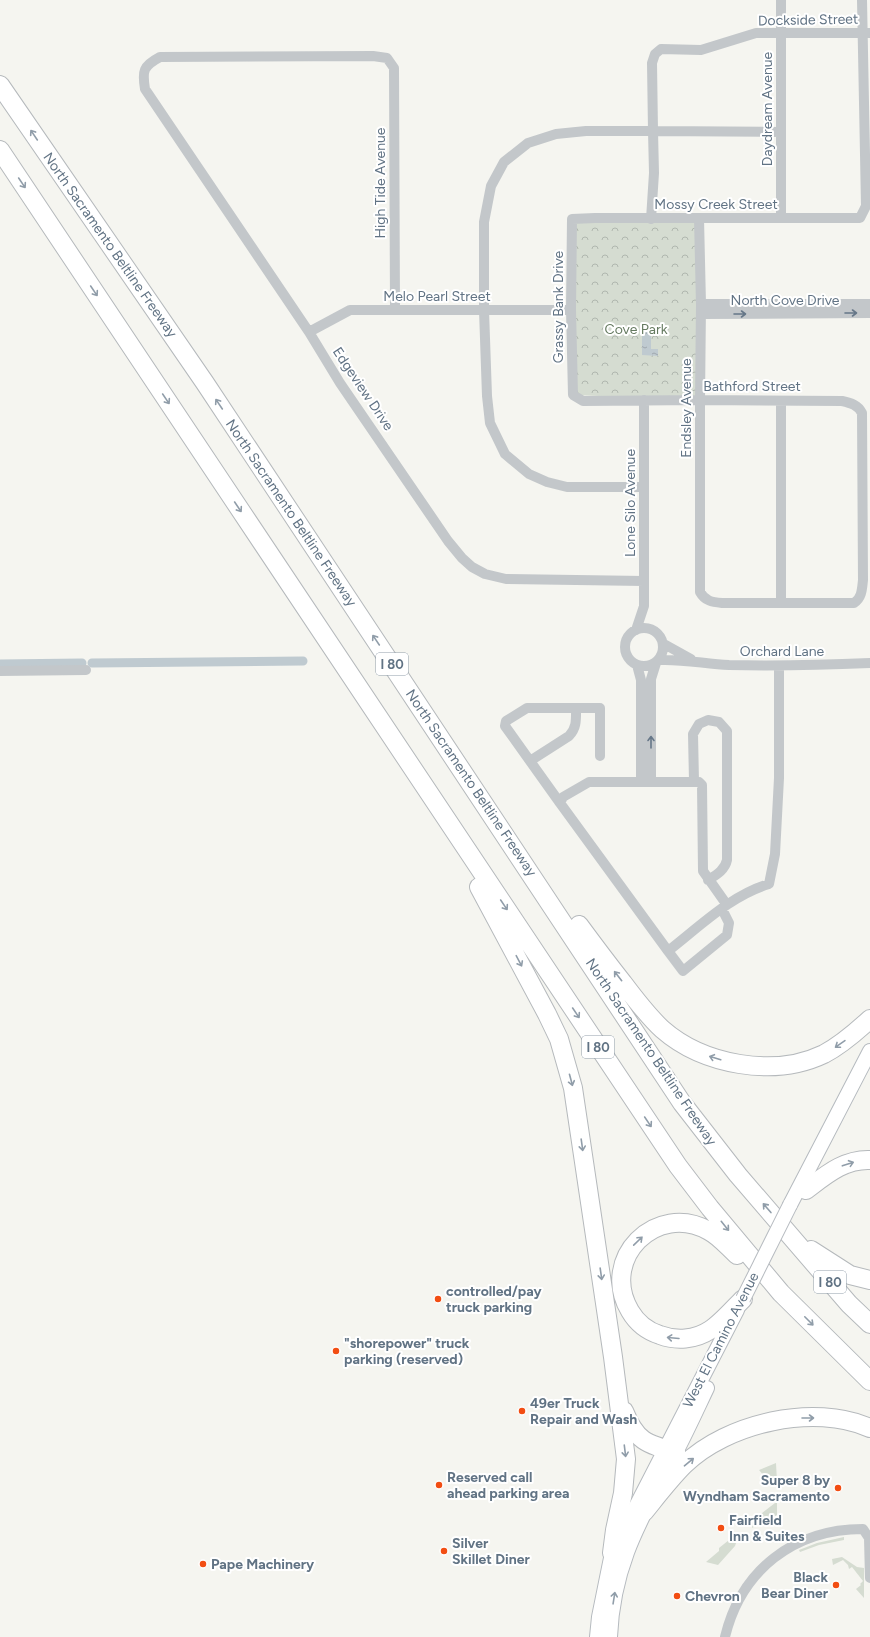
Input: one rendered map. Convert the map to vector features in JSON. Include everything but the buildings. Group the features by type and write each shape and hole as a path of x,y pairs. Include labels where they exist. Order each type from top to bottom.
{"highway":[{"name":"North Sacramento Beltline Freeway","path":"0,85 205,383 682,1103 738,1175 850,1304 870,1324"},
{"name":"I 80","path":"0,150 678,1166 710,1208 781,1293 870,1381"},
{"path":"428,791 547,1014 559,1039 567,1065 577,1107 626,1459 623,1493 612,1553"},
{"path":"480,797 642,1007 664,1030 680,1042 709,1056 728,1062 760,1066 781,1065 824,1054 852,1035 870,1019"},
{"path":"806,1190 838,1167 856,1161 870,1160"},
{"path":"746,1301 710,1330 691,1338 670,1339 651,1332 635,1319 624,1301 620,1281 624,1261 634,1243 650,1230 670,1223 690,1223 710,1231 781,1293"},
{"path":"792,1238 850,1275 870,1280"},
{"path":"613,1357 624,1411 628,1421 638,1437 653,1446 670,1450"},
{"path":"644,1512 684,1465 713,1444 732,1434 752,1427 787,1419 824,1418 856,1422 870,1428"}],"main road":[{"name":"West El Camino Avenue","path":"597,1637 599,1617 612,1553 670,1450 870,1051"},
{"name":"West El Camino Avenue","path":"793,1207 806,1190 870,1068"},
{"name":"West El Camino Avenue","path":"610,1637 615,1588 628,1547 670,1450"}],"street":[{"name":"Daydream Avenue","path":"781,0 781,218"},
{"path":"862,0 866,33"},
{"name":"Dockside Street","path":"653,131 652,63 655,54 661,49 701,50 756,33 866,33"},
{"name":"Mossy Creek Street","path":"572,219 860,218 866,206 866,33"},
{"name":"Edgeview Drive","path":"387,58 373,56 160,57 149,62 143,75 145,89 309,332 340,383 440,530 462,558 472,567 485,574 506,580 644,581"},
{"name":"High Tide Avenue","path":"387,58 394,68 395,310"},
{"path":"644,487 568,487 547,482 529,474 505,454 490,423 487,396 484,310 484,222 491,186 504,162 528,143 556,134 586,131 780,132"},
{"path":"651,218 654,173 653,131"},
{"name":"Endsley Avenue","path":"699,218 701,309 700,592 703,597 710,601 722,603 782,603"},
{"name":"Grassy Bank Drive","path":"572,219 571,310 573,395"},
{"name":"North Cove Drive","path":"701,309 870,304"},
{"name":"North Cove Drive","path":"701,309 870,313"},
{"name":"Melo Pearl Street","path":"309,332 350,310 571,310"},
{"name":"Bathford Street","path":"573,395 584,401 842,401 860,408 862,413 863,580 861,594 858,601 854,603 782,603"},
{"name":"Lone Silo Avenue","path":"636,630 644,606 644,400"},
{"path":"782,401 782,603"},
{"name":"Lone Silo Avenue","path":"644,606 654,630"},
{"path":"646,781 651,680 663,652 664,644 659,634 654,630 642,628 630,633 625,645 628,657 637,665 644,667 658,661"},
{"name":"Orchard Lane","path":"664,644 694,661"},
{"name":"Orchard Lane","path":"658,661 694,661 721,664 779,666 870,663"},
{"path":"637,665 641,680 646,781"},
{"path":"668,951 724,907 748,891 769,884 776,854 779,778 779,666"},
{"path":"0,671 86,670"},
{"path":"560,803 563,797 589,782 699,782 702,785 703,871 724,907 729,923 727,936 683,971 560,803 505,726 506,721 528,708 600,708 600,756"},
{"path":"530,761 569,736 574,731 576,708"},
{"path":"694,781 693,734 699,724 708,720 719,722 727,730 727,860 726,866 718,874 708,880"},
{"path":"725,1637 732,1613 738,1600 752,1579 777,1554 809,1538 822,1533 863,1529 870,1538 870,1578"}],"green space":[{"name":"Cove Park","path":"699,218 700,400 573,395 572,219"},
{"path":"776,1463 777,1482 771,1484 759,1470"},
{"path":"777,1503 777,1515 752,1528 753,1520"},
{"path":"844,1537 844,1540 819,1545 800,1552 799,1550 817,1543"},
{"path":"729,1540 737,1540 735,1546 718,1565 706,1562 719,1551 719,1548"},
{"path":"842,1557 857,1567 864,1568 864,1598 856,1589 863,1581 852,1567 849,1569 848,1565 843,1560 833,1565 832,1559"}],"water":[{"path":"642,328 651,328 651,349 658,349 658,356 642,355"}],"waterway":[{"path":"92,663 303,661"},
{"path":"0,664 82,663"}],"place":[{"name":"controlled/pay truck parking","path":"438,1299"},
{"name":"\"shorepower\" truck parking (reserved)","path":"336,1351"},
{"name":"49er Truck Repair and Wash","path":"522,1411"},
{"name":"Reserved call ahead parking area","path":"439,1485"},
{"name":"Super 8 by Wyndham Sacramento","path":"838,1488"},
{"name":"Fairfield Inn & Suites","path":"721,1528"},
{"name":"Silver Skillet Diner","path":"444,1551"},
{"name":"Pape Machinery","path":"203,1564"},
{"name":"Black Bear Diner","path":"836,1585"},
{"name":"Chevron","path":"677,1596"}]}
